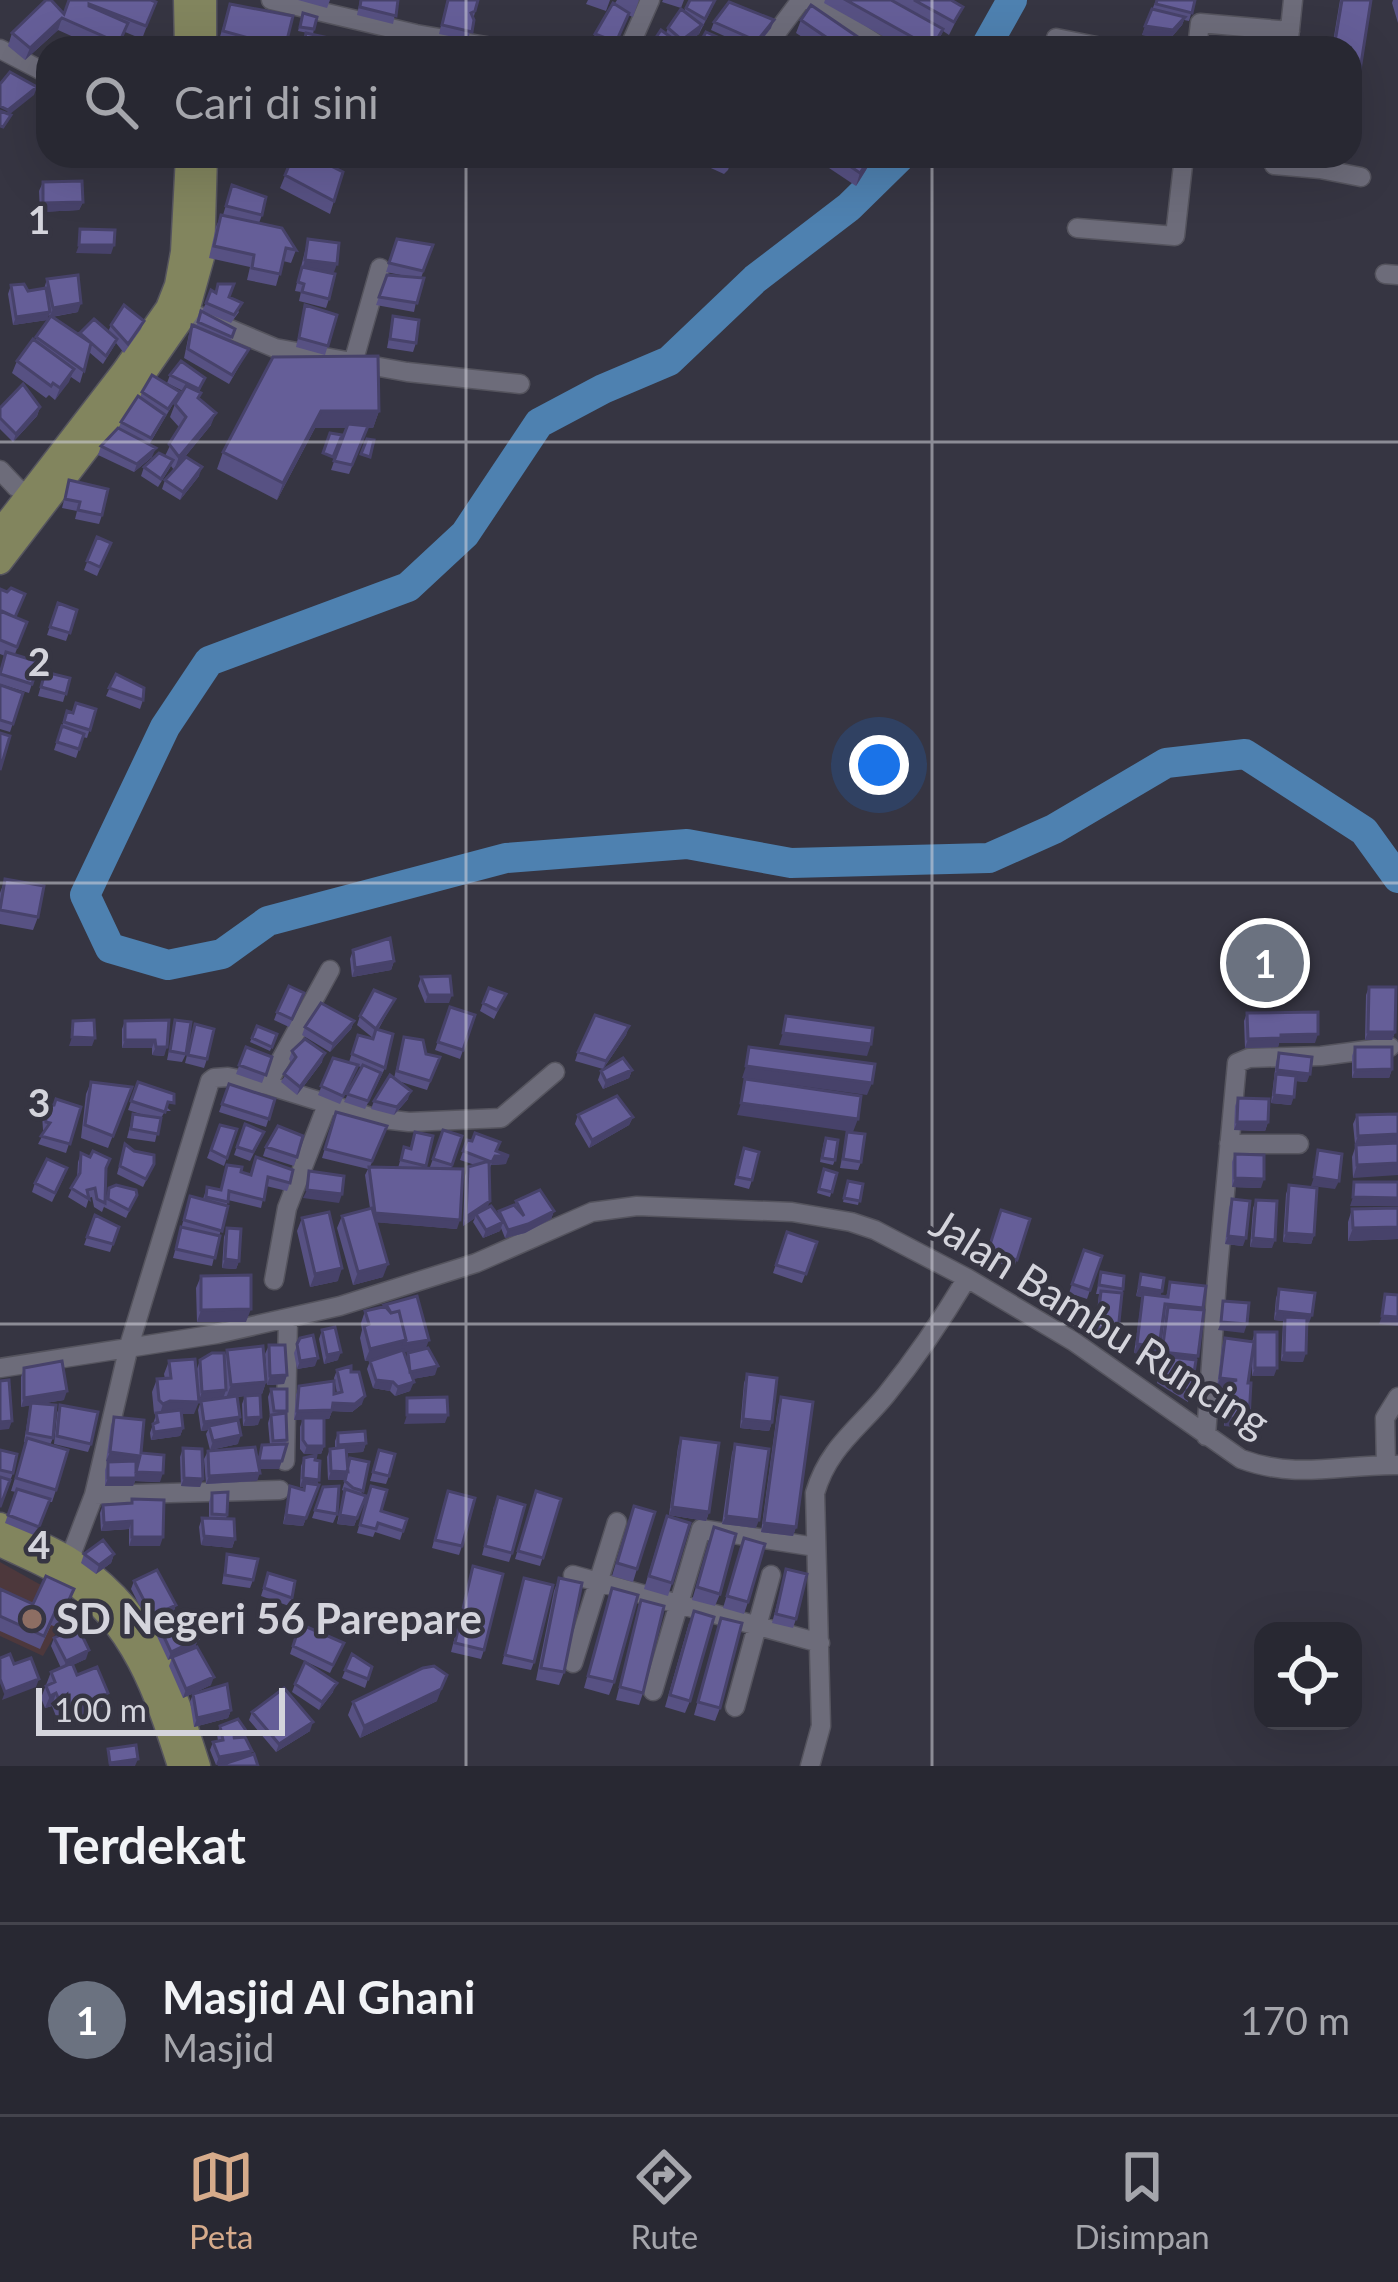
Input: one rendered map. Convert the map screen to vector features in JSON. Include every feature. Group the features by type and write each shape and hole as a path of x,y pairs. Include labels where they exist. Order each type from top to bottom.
{"main road":[{"path":"186,0 187,36"},
{"path":"204,0 204,36"},
{"path":"0,532 168,308 183,253 187,168"},
{"path":"0,562 133,390 188,310 202,257 206,168"},
{"path":"0,1525 113,1592 132,1612 183,1716 198,1766"},
{"path":"0,1544 66,1567 99,1603 129,1641 158,1698 180,1766"}],"street":[{"path":"271,0 428,36"},
{"path":"634,36 650,0"},
{"path":"775,36 805,0 864,36"},
{"path":"1289,36 1293,0"},
{"path":"1198,36 1200,23 1268,36"},
{"path":"0,49 36,68"},
{"path":"1077,228 1175,236 1183,168"},
{"path":"1308,168 1361,177"},
{"path":"353,363 380,268"},
{"path":"188,310 274,348 406,372 520,383"},
{"path":"0,470 30,495"},
{"path":"267,1085 330,970"},
{"path":"1206,1436 1235,1068 1240,1060 1390,1047"},
{"path":"66,1567 94,1495 129,1346 210,1081 228,1077 267,1085 374,1118 409,1122 502,1118 555,1072"},
{"path":"274,1280 287,1208 327,1105"},
{"path":"1229,1144 1299,1144"},
{"name":"Jalan Bambu Runcing","path":"0,1368 217,1334 340,1306 476,1263 592,1212 637,1206 792,1212 851,1222 910,1246 1072,1341 1241,1459 1300,1472 1392,1465"},
{"path":"810,1766 821,1726 815,1493 822,1470 833,1451 918,1354 967,1278"},
{"path":"286,1461 288,1319"},
{"path":"1392,1465 1385,1418 1398,1396"},
{"path":"94,1495 280,1490"},
{"path":"573,1663 617,1522"},
{"path":"653,1690 701,1529 816,1547"},
{"path":"573,1574 820,1643"},
{"path":"735,1707 771,1575"}],"shaded area":[{"name":"SD Negeri 56 Parepare","path":"0,1562 73,1603 43,1656 0,1636"}],"building":[{"path":"46,0 64,14 69,0 156,2 146,26 89,4 128,23 122,36 103,36 62,18 43,36 36,36 30,48 12,33"},
{"path":"361,0 398,0 396,16 360,7"},
{"path":"448,0 478,0 471,13 472,32 442,25"},
{"path":"690,0 715,0 705,19 686,8"},
{"path":"846,0 891,0 943,29 939,36 910,36"},
{"path":"914,0 951,0 963,7 954,22"},
{"path":"1157,0 1195,0 1192,13 1156,4"},
{"path":"1342,0 1371,0 1362,57 1362,36 1336,36"},
{"path":"729,2 774,20 761,36 746,36 714,22"},
{"path":"613,3 629,13 619,36 595,34"},
{"path":"230,4 293,16 288,36 223,31"},
{"path":"811,5 856,36 824,36 801,20"},
{"path":"681,9 702,25 687,36 677,36 668,28"},
{"path":"1152,9 1185,17 1173,30 1145,26"},
{"path":"303,13 317,17 314,29 300,27"},
{"path":"10,72 36,88 8,110 0,106 0,84"},
{"path":"0,111 11,115 3,127 0,126"},
{"path":"288,168 343,172 334,201 285,175"},
{"path":"82,181 83,202 43,203 43,182"},
{"path":"232,185 266,197 262,215 226,206"},
{"path":"221,215 282,228 296,250 286,248 280,274 252,268 254,255 214,246"},
{"path":"80,229 115,230 114,245 79,245"},
{"path":"308,239 339,243 337,264 305,260"},
{"path":"397,239 433,245 423,271 389,263"},
{"path":"302,267 335,274 329,299 302,292 304,284 298,282"},
{"path":"78,275 81,303 53,308 47,279"},
{"path":"387,275 424,278 417,303 379,297"},
{"path":"24,284 28,291 46,288 50,312 16,317 11,285"},
{"path":"218,284 234,284 229,297 242,303 234,315 206,303"},
{"path":"124,305 144,321 128,344 111,325"},
{"path":"305,305 337,315 328,346 299,338"},
{"path":"201,311 235,329 232,337 198,322"},
{"path":"51,316 91,343 84,371 36,337"},
{"path":"393,316 419,320 416,343 390,339"},
{"path":"94,319 117,339 106,356 80,333"},
{"path":"192,325 249,349 232,375 188,349"},
{"path":"33,339 74,369 60,388 17,361"},
{"path":"378,356 379,411 321,411 283,483 223,452 273,357"},
{"path":"181,361 205,378 199,389 170,375"},
{"path":"152,375 180,392 168,409 142,392"},
{"path":"23,384 40,407 16,434 0,418 0,408"},
{"path":"186,386 201,393 198,398 216,413 179,457 169,444 186,417 175,404"},
{"path":"138,396 165,415 151,438 121,422"},
{"path":"348,424 368,426 352,465 334,461"},
{"path":"118,428 156,448 137,464 101,446"},
{"path":"330,433 342,435 333,457 323,453"},
{"path":"367,439 374,440 370,457 361,454"},
{"path":"159,453 173,460 161,479 144,467"},
{"path":"186,457 202,467 183,492 165,480"},
{"path":"69,480 108,489 102,515 78,510 80,502 65,499"},
{"path":"97,537 111,543 100,567 87,561"},
{"path":"11,588 25,594 15,617 0,610 0,589 7,592"},
{"path":"58,603 77,610 70,633 50,627"},
{"path":"0,611 27,622 17,647 0,640"},
{"path":"6,652 39,662 32,684 0,674"},
{"path":"45,672 70,678 66,694 41,687"},
{"path":"116,674 144,688 143,700 109,688"},
{"path":"0,685 23,693 13,724 0,720"},
{"path":"76,703 96,709 90,730 64,722"},
{"path":"62,726 84,734 79,749 57,742"},
{"path":"0,733 10,736 0,770"},
{"path":"5,879 44,886 38,917 0,910"},
{"path":"390,938 394,961 355,968 353,950"},
{"path":"1251,942 1287,945 1285,967 1249,964"},
{"path":"450,976 452,995 428,995 421,977"},
{"path":"289,986 304,993 292,1019 277,1012"},
{"path":"1369,987 1396,987 1395,1032 1368,1032"},
{"path":"489,988 506,994 497,1010 483,1003"},
{"path":"374,990 395,999 376,1029 360,1016"},
{"path":"321,1003 354,1021 333,1044 305,1027"},
{"path":"450,1007 475,1015 463,1050 438,1042"},
{"path":"1318,1012 1318,1034 1248,1039 1247,1013"},
{"path":"595,1015 629,1026 606,1061 578,1052"},
{"path":"786,1016 873,1028 871,1044 783,1033"},
{"path":"94,1020 95,1038 72,1037 73,1021"},
{"path":"169,1020 167,1047 156,1047 155,1040 125,1040 125,1021"},
{"path":"175,1020 191,1022 186,1054 170,1051"},
{"path":"195,1024 214,1029 207,1059 188,1055"},
{"path":"257,1026 277,1034 272,1047 252,1038"},
{"path":"376,1029 393,1034 385,1068 352,1054 358,1035 373,1039"},
{"path":"404,1037 423,1040 426,1054 440,1057 430,1081 397,1071"},
{"path":"305,1039 325,1053 300,1087 284,1074 296,1057 292,1051"},
{"path":"246,1047 272,1057 266,1075 239,1065"},
{"path":"749,1047 875,1064 872,1083 746,1066"},
{"path":"1355,1047 1392,1047 1392,1069 1355,1070"},
{"path":"1279,1053 1312,1057 1310,1074 1277,1070"},
{"path":"333,1058 358,1065 343,1096 321,1086"},
{"path":"623,1058 632,1070 606,1081 601,1071"},
{"path":"363,1065 381,1073 368,1101 347,1094"},
{"path":"1276,1074 1296,1076 1294,1097 1274,1095"},
{"path":"390,1075 411,1091 397,1107 374,1101"},
{"path":"745,1079 861,1096 858,1119 741,1103"},
{"path":"91,1082 132,1087 113,1136 85,1125"},
{"path":"138,1082 174,1094 174,1103 168,1102 165,1112 131,1101"},
{"path":"229,1084 275,1099 269,1119 222,1104"},
{"path":"617,1096 633,1117 592,1140 578,1115"},
{"path":"1238,1098 1269,1099 1268,1122 1237,1122"},
{"path":"56,1099 81,1107 70,1144 41,1136 50,1123 45,1106 54,1105"},
{"path":"336,1112 387,1126 372,1161 325,1149"},
{"path":"133,1114 161,1118 158,1134 131,1129"},
{"path":"1398,1114 1398,1134 1358,1136 1357,1115"},
{"path":"245,1124 264,1132 253,1152 237,1147"},
{"path":"220,1125 237,1129 227,1158 211,1150"},
{"path":"278,1126 303,1136 297,1157 266,1147"},
{"path":"443,1130 462,1136 452,1165 433,1159"},
{"path":"415,1132 433,1136 426,1166 401,1160 404,1147 411,1149"},
{"path":"847,1132 865,1134 861,1162 843,1159"},
{"path":"475,1133 500,1142 496,1151 509,1156 495,1156 492,1162 463,1151"},
{"path":"826,1138 838,1140 835,1160 822,1158"},
{"path":"1398,1143 1398,1163 1357,1165 1356,1145"},
{"path":"125,1144 154,1155 146,1179 120,1166"},
{"path":"744,1148 759,1152 752,1180 737,1177"},
{"path":"1318,1150 1342,1154 1339,1181 1314,1177"},
{"path":"93,1151 110,1159 105,1203 97,1199 95,1188 87,1190 89,1199 71,1188 80,1173 81,1153 90,1157"},
{"path":"1235,1154 1264,1155 1264,1179 1235,1178"},
{"path":"256,1157 293,1170 290,1183 268,1177 264,1200 229,1191 228,1202 206,1197 207,1187 221,1190 227,1165 242,1167 241,1172 251,1175"},
{"path":"47,1159 67,1168 55,1193 35,1183"},
{"path":"489,1161 490,1201 466,1217 468,1167"},
{"path":"369,1167 463,1169 460,1220 375,1213"},
{"path":"824,1169 837,1173 832,1192 819,1189"},
{"path":"309,1171 344,1176 342,1194 307,1190"},
{"path":"848,1181 863,1184 860,1201 844,1198"},
{"path":"1354,1182 1398,1182 1398,1198 1353,1197"},
{"path":"1289,1185 1317,1188 1314,1235 1286,1233"},
{"path":"109,1188 136,1190 129,1210 108,1199"},
{"path":"540,1190 554,1211 508,1230 499,1211 514,1205 524,1216 516,1201"},
{"path":"190,1196 228,1206 222,1231 184,1220"},
{"path":"1232,1199 1250,1201 1246,1238 1228,1236"},
{"path":"1256,1200 1277,1201 1275,1240 1253,1238"},
{"path":"491,1206 503,1222 486,1230 476,1214"},
{"path":"372,1208 388,1264 358,1272 342,1216"},
{"path":"1398,1208 1398,1227 1353,1228 1352,1209"},
{"path":"1001,1210 1030,1219 1017,1260 988,1251"},
{"path":"329,1212 342,1268 315,1274 302,1218"},
{"path":"95,1215 119,1227 113,1244 87,1237"},
{"path":"181,1227 220,1236 215,1258 176,1249"},
{"path":"227,1228 241,1229 239,1261 225,1259"},
{"path":"787,1232 817,1242 806,1274 776,1265"},
{"path":"1084,1250 1102,1256 1090,1290 1072,1284"},
{"path":"1101,1272 1124,1276 1123,1289 1099,1285"},
{"path":"1141,1274 1164,1278 1162,1291 1139,1287"},
{"path":"251,1275 251,1309 201,1310 201,1276"},
{"path":"1170,1282 1206,1286 1203,1308 1165,1304 1159,1347 1137,1344 1143,1294 1168,1297"},
{"path":"1279,1289 1315,1293 1312,1315 1277,1311"},
{"path":"1101,1291 1122,1293 1118,1331 1097,1329"},
{"path":"1385,1294 1398,1295 1398,1317 1382,1316"},
{"path":"417,1296 429,1340 404,1344 399,1311 391,1313 384,1305"},
{"path":"1223,1301 1249,1303 1247,1324 1221,1322"},
{"path":"387,1306 391,1313 399,1311 406,1340 370,1349 365,1311"},
{"path":"1168,1307 1204,1310 1198,1356 1162,1352"},
{"path":"1285,1317 1307,1318 1306,1353 1284,1353"},
{"path":"335,1327 341,1352 327,1355 322,1330"},
{"path":"1255,1332 1277,1332 1277,1368 1255,1368"},
{"path":"313,1335 318,1358 300,1361 300,1338"},
{"path":"1225,1338 1254,1342 1249,1419 1227,1418 1229,1382 1237,1380 1220,1378"},
{"path":"269,1345 285,1345 287,1375 270,1376"},
{"path":"263,1346 266,1382 231,1385 227,1350"},
{"path":"428,1348 438,1366 410,1372 408,1353"},
{"path":"403,1350 414,1382 398,1387 376,1380 370,1361"},
{"path":"224,1353 226,1390 202,1392 200,1360"},
{"path":"1163,1356 1196,1360 1191,1393 1161,1375"},
{"path":"195,1359 199,1402 163,1404 157,1379 171,1378 169,1361"},
{"path":"62,1361 67,1391 24,1398 24,1368"},
{"path":"351,1366 351,1372 359,1372 365,1396 355,1404 333,1403 332,1410 297,1411 299,1386 334,1381 334,1394 342,1392 337,1370"},
{"path":"747,1374 777,1378 772,1422 743,1419"},
{"path":"9,1380 12,1421 0,1422 0,1381"},
{"path":"271,1389 287,1389 287,1411 274,1411"},
{"path":"260,1395 261,1417 246,1418 245,1396"},
{"path":"237,1396 240,1417 204,1422 201,1401"},
{"path":"447,1397 448,1415 407,1415 407,1398"},
{"path":"781,1397 813,1402 796,1527 764,1523"},
{"path":"31,1403 56,1405 53,1438 27,1433"},
{"path":"60,1405 98,1412 91,1444 57,1436"},
{"path":"181,1410 183,1428 154,1432 156,1413"},
{"path":"286,1413 287,1440 273,1441 271,1415"},
{"path":"114,1417 144,1420 141,1453 164,1455 163,1473 136,1472 140,1456 110,1452"},
{"path":"303,1418 324,1418 324,1446 307,1446"},
{"path":"238,1420 241,1435 213,1441 209,1426"},
{"path":"365,1431 366,1443 338,1445 338,1433"},
{"path":"27,1438 68,1450 56,1490 16,1478"},
{"path":"681,1438 719,1443 709,1512 672,1507"},
{"path":"287,1444 282,1461 259,1461 262,1445"},
{"path":"735,1444 769,1449 759,1520 726,1516"},
{"path":"255,1447 260,1473 209,1476 208,1451"},
{"path":"346,1447 348,1472 331,1471 330,1449"},
{"path":"183,1448 202,1449 203,1479 184,1478"},
{"path":"0,1450 17,1454 13,1473 0,1470"},
{"path":"379,1450 395,1454 389,1476 373,1472"},
{"path":"316,1455 319,1480 303,1478 304,1458"},
{"path":"350,1458 369,1462 363,1491 345,1481"},
{"path":"136,1461 136,1478 108,1478 108,1462"},
{"path":"0,1477 10,1480 0,1507"},
{"path":"305,1483 319,1485 306,1518 286,1515 290,1486 304,1490"},
{"path":"339,1486 337,1514 315,1510 323,1487"},
{"path":"371,1486 387,1490 381,1511 407,1519 403,1531 378,1523 376,1529 360,1525"},
{"path":"17,1489 50,1499 39,1527 8,1515"},
{"path":"345,1489 366,1496 357,1518 340,1515"},
{"path":"448,1491 475,1498 462,1546 435,1540"},
{"path":"536,1491 561,1499 543,1558 518,1551"},
{"path":"228,1492 227,1515 212,1514 212,1493"},
{"path":"498,1497 525,1505 512,1553 485,1546"},
{"path":"132,1499 164,1500 163,1537 132,1537 132,1521 104,1523 103,1505 132,1503"},
{"path":"634,1506 655,1512 637,1569 617,1563"},
{"path":"667,1516 690,1523 672,1583 649,1576"},
{"path":"202,1518 234,1519 235,1539 204,1536"},
{"path":"714,1527 736,1534 720,1594 697,1587"},
{"path":"744,1538 765,1544 748,1602 727,1596"},
{"path":"103,1540 114,1554 99,1565 84,1554"},
{"path":"227,1554 258,1559 253,1580 225,1575"},
{"path":"473,1566 503,1574 484,1650 455,1643"},
{"path":"786,1569 807,1574 796,1619 776,1614"},
{"path":"157,1570 176,1605 152,1616 134,1581"},
{"path":"268,1573 295,1581 292,1598 264,1588"},
{"path":"46,1576 74,1589 62,1615 55,1612 44,1636 0,1616 0,1589 33,1604"},
{"path":"524,1578 553,1585 534,1662 505,1655"},
{"path":"559,1578 582,1583 564,1672 541,1668"},
{"path":"612,1588 638,1595 614,1682 588,1676"},
{"path":"641,1600 664,1606 643,1693 620,1687"},
{"path":"185,1611 198,1639 171,1652 158,1624"},
{"path":"694,1611 714,1617 690,1701 670,1695"},
{"path":"721,1618 742,1623 720,1708 698,1702"},
{"path":"300,1624 344,1643 333,1665 293,1646"},
{"path":"78,1627 89,1650 66,1661 54,1638"},
{"path":"197,1647 214,1677 186,1689 172,1657"},
{"path":"10,1654 14,1664 31,1658 39,1679 5,1692 0,1658"},
{"path":"352,1654 372,1667 368,1679 345,1670"},
{"path":"305,1662 337,1683 322,1702 295,1684"},
{"path":"72,1663 77,1675 97,1667 108,1693 64,1711 56,1693 50,1696 46,1686 55,1682 51,1672"},
{"path":"434,1666 447,1675 441,1689 364,1726 353,1702"},
{"path":"227,1684 231,1710 197,1718 193,1694"},
{"path":"284,1688 313,1722 279,1744 252,1712"},
{"path":"238,1719 247,1732 233,1738 245,1737 252,1751 219,1757 213,1742 223,1740 220,1726"},
{"path":"136,1745 138,1759 110,1763 108,1749"},
{"path":"254,1754 258,1766 218,1766"}],"waterway":[{"path":"992,36 1012,0"},
{"path":"889,168 849,207 755,279 669,361 539,423 465,534 408,587 209,661 165,727 85,895 110,948 168,965 222,954 268,921 506,858 687,844 791,863 989,858 1054,829 1166,763 1245,754 1364,831 1398,878"}],"place":[{"name":"Masjid Al Ghani","path":"1265,963"},
{"name":"SD Negeri 56 Parepare","path":"32,1619"}]}
